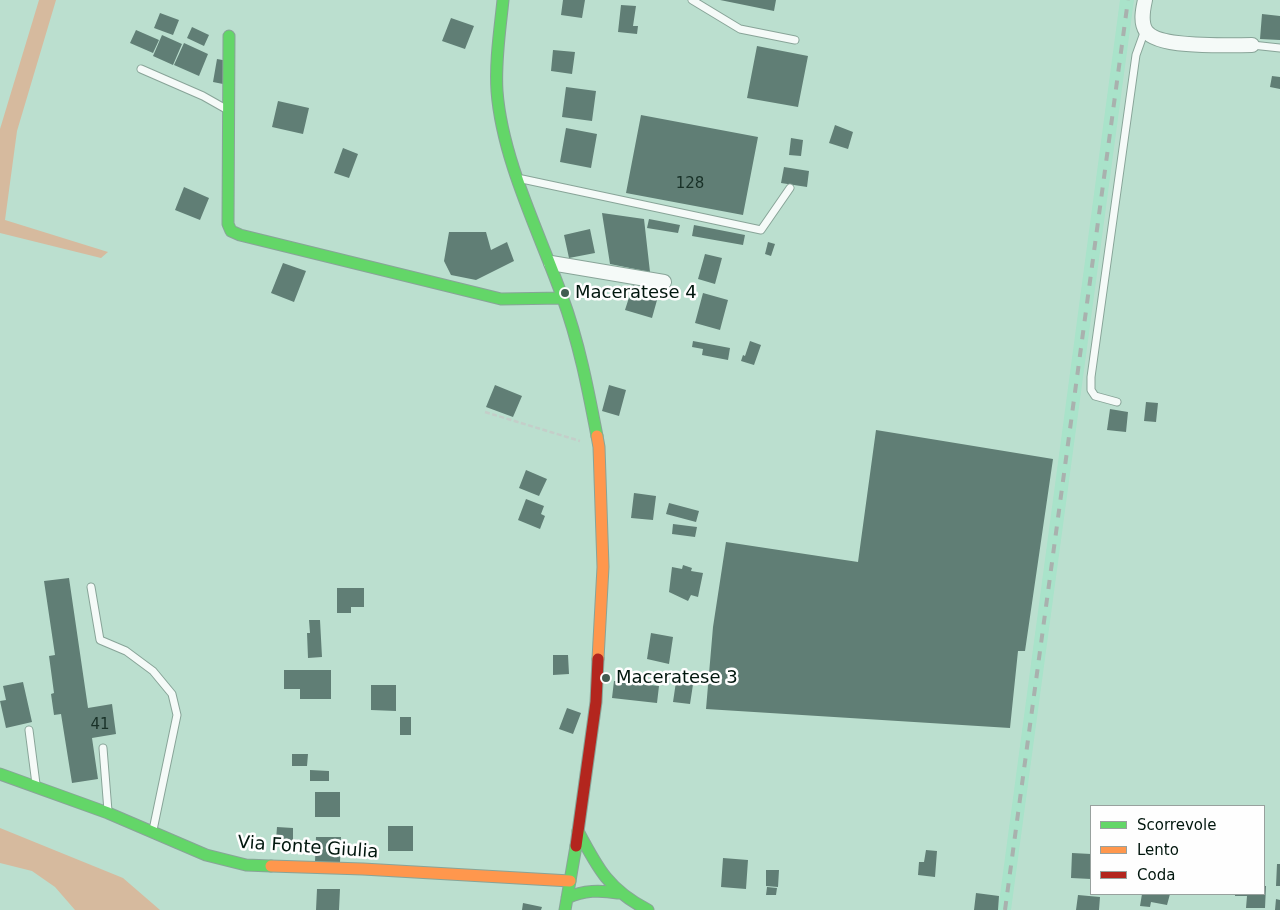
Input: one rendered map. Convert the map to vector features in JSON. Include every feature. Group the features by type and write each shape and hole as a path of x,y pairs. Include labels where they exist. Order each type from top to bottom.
{"street":[{"path":"504,0 498,55 497,91 507,150 516,178 551,263 562,298 583,366 599,447 603,567 596,702 570,881 569,905"},
{"path":"1145,0 1142,17 1145,30 1152,37 1166,42 1252,45"},
{"path":"229,36 228,224 230,231 500,299 562,298"},
{"path":"551,263 664,282"},
{"name":"Via Fonte Giulia","path":"0,774 108,813 206,856 246,864 570,881"},
{"path":"578,832 599,872 618,893 648,910"},
{"path":"569,905 576,893 587,890 618,893"}],"lane":[{"path":"692,0 740,29 794,40"},
{"path":"1117,402 1095,396 1091,390 1091,377 1136,55 1145,30"},
{"path":"1252,45 1280,48"},
{"path":"141,69 203,96 229,111"},
{"path":"516,178 761,230 790,188"},
{"path":"91,587 100,640 126,651 153,671 172,694 176,716 152,833"},
{"path":"29,730 36,787"},
{"path":"102,748 108,813"}],"path":[{"path":"485,412 599,447"}],"shaded area":[{"path":"39,0 56,0 17,131 5,220 108,252 101,258 0,233 0,129"},
{"path":"1120,0 1134,0 1011,910 998,910"},
{"path":"0,828 123,878 160,910 75,910 55,887 32,871 0,863"}],"building":[{"path":"563,0 585,0 582,18 561,15"},
{"path":"720,0 776,0 774,11"},
{"path":"621,5 636,6 633,26 638,26 637,34 618,32"},
{"path":"160,13 179,20 173,35 154,28"},
{"path":"1262,14 1280,16 1280,40 1260,39"},
{"path":"451,18 474,26 465,49 442,41"},
{"path":"192,27 209,35 204,46 187,38"},
{"path":"136,30 159,40 153,53 130,43"},
{"path":"162,35 182,44 173,65 153,56"},
{"path":"184,43 208,54 199,76 174,65"},
{"path":"757,46 808,56 798,107 747,98"},
{"path":"553,50 575,52 572,74 551,71"},
{"path":"217,59 228,61 223,84 213,82"},
{"path":"1272,76 1280,77 1280,89 1270,87"},
{"path":"566,87 596,91 592,121 562,117"},
{"path":"278,101 309,108 303,134 272,127"},
{"path":"641,115 758,137 743,215 626,193"},
{"path":"835,125 853,132 848,149 829,143"},
{"path":"566,128 597,134 591,168 560,162"},
{"path":"791,138 803,140 801,156 789,155"},
{"path":"343,148 358,154 349,178 334,173"},
{"path":"784,167 809,171 807,187 781,183"},
{"path":"184,187 209,198 200,220 175,210"},
{"path":"602,213 644,219 650,272 610,264"},
{"path":"649,219 680,225 678,233 647,228"},
{"path":"694,225 745,235 743,245 692,236"},
{"path":"590,229 595,253 569,258 564,235"},
{"path":"449,232 486,232 491,250 507,242 514,261 476,280 451,275 444,261"},
{"path":"768,242 775,244 771,256 765,254"},
{"path":"705,254 722,258 715,284 698,279"},
{"path":"283,263 306,271 294,302 271,293"},
{"path":"633,285 659,293 652,318 625,310"},
{"path":"703,293 728,300 720,330 695,323"},
{"path":"693,341 730,348 728,360 702,355 703,349 692,347"},
{"path":"750,341 761,345 754,365 741,361 743,355 745,356"},
{"path":"495,385 522,396 513,417 486,407"},
{"path":"609,385 626,390 619,416 602,411"},
{"path":"1146,402 1158,403 1156,422 1144,421"},
{"path":"1110,409 1128,412 1126,432 1107,430"},
{"path":"876,430 1053,459 1025,651 1018,651 1010,728 706,709 713,627 726,542 858,562"},
{"path":"526,470 547,479 539,496 519,488"},
{"path":"634,493 656,496 653,520 631,518"},
{"path":"526,499 544,506 541,514 545,516 540,529 518,520"},
{"path":"669,503 699,511 696,522 666,514"},
{"path":"673,524 697,527 695,537 672,534"},
{"path":"683,565 692,568 691,571 703,573 698,597 691,595 688,601 669,592 672,567 682,569"},
{"path":"69,578 88,708 112,704 116,734 92,738 98,779 72,783 61,714 54,715 51,694 54,693 49,656 55,655 44,581"},
{"path":"337,588 364,588 364,607 351,607 351,613 337,613"},
{"path":"309,620 320,620 322,657 308,658 307,633 310,633"},
{"path":"651,633 673,637 669,664 647,659"},
{"path":"553,655 568,655 569,674 553,675"},
{"path":"284,670 331,670 331,699 300,699 300,689 284,689"},
{"path":"677,675 694,678 690,704 673,702"},
{"path":"614,681 659,686 657,703 612,698"},
{"path":"23,682 32,722 6,728 0,701 6,700 3,686"},
{"path":"371,685 396,685 396,711 371,710"},
{"path":"567,708 581,713 573,734 559,729"},
{"path":"400,717 411,717 411,735 400,735"},
{"path":"292,754 308,754 307,766 292,766"},
{"path":"310,770 329,771 329,781 310,781"},
{"path":"315,792 340,792 340,817 315,817"},
{"path":"388,826 413,826 413,851 388,851"},
{"path":"277,827 293,828 293,841 276,840"},
{"path":"316,837 341,837 340,862 315,862"},
{"path":"926,850 937,851 935,877 918,875 919,862 924,862"},
{"path":"1072,853 1090,854 1090,879 1071,878"},
{"path":"723,858 748,860 746,889 721,887"},
{"path":"1277,864 1280,864 1280,886 1276,886"},
{"path":"766,870 779,870 778,887 766,886"},
{"path":"1266,886 1265,908 1246,908 1247,896 1235,896 1265,895"},
{"path":"767,887 777,888 776,895 766,895"},
{"path":"317,889 340,889 339,910 316,910"},
{"path":"976,893 999,896 998,910 974,910"},
{"path":"1078,895 1100,897 1099,910 1076,910"},
{"path":"1142,895 1170,895 1167,905 1151,902 1150,907 1140,906"},
{"path":"1276,899 1280,900 1280,910 1275,910"},
{"path":"523,903 542,907 541,910 522,910"}],"railway":[{"path":"1005,910 1128,0"}],"traffic: fast":[{"path":"503,0 497,68 500,117 514,169 562,296 573,331 597,436"},
{"path":"229,36 228,224 231,231 240,235 501,299 563,298"},
{"path":"0,774 108,813 206,855 246,865 271,866"},
{"path":"578,831 592,857 606,877 623,895 648,910"},
{"path":"565,910 576,846"},
{"path":"567,898 592,891 618,893"}],"traffic: slow":[{"path":"597,436 603,567 598,659"},
{"path":"271,866 363,869 570,881"}],"traffic: jam":[{"path":"576,846 596,702 598,659"}],"place":[{"name":"Maceratese 4","path":"565,293"},
{"name":"Maceratese 3","path":"606,678"}]}
